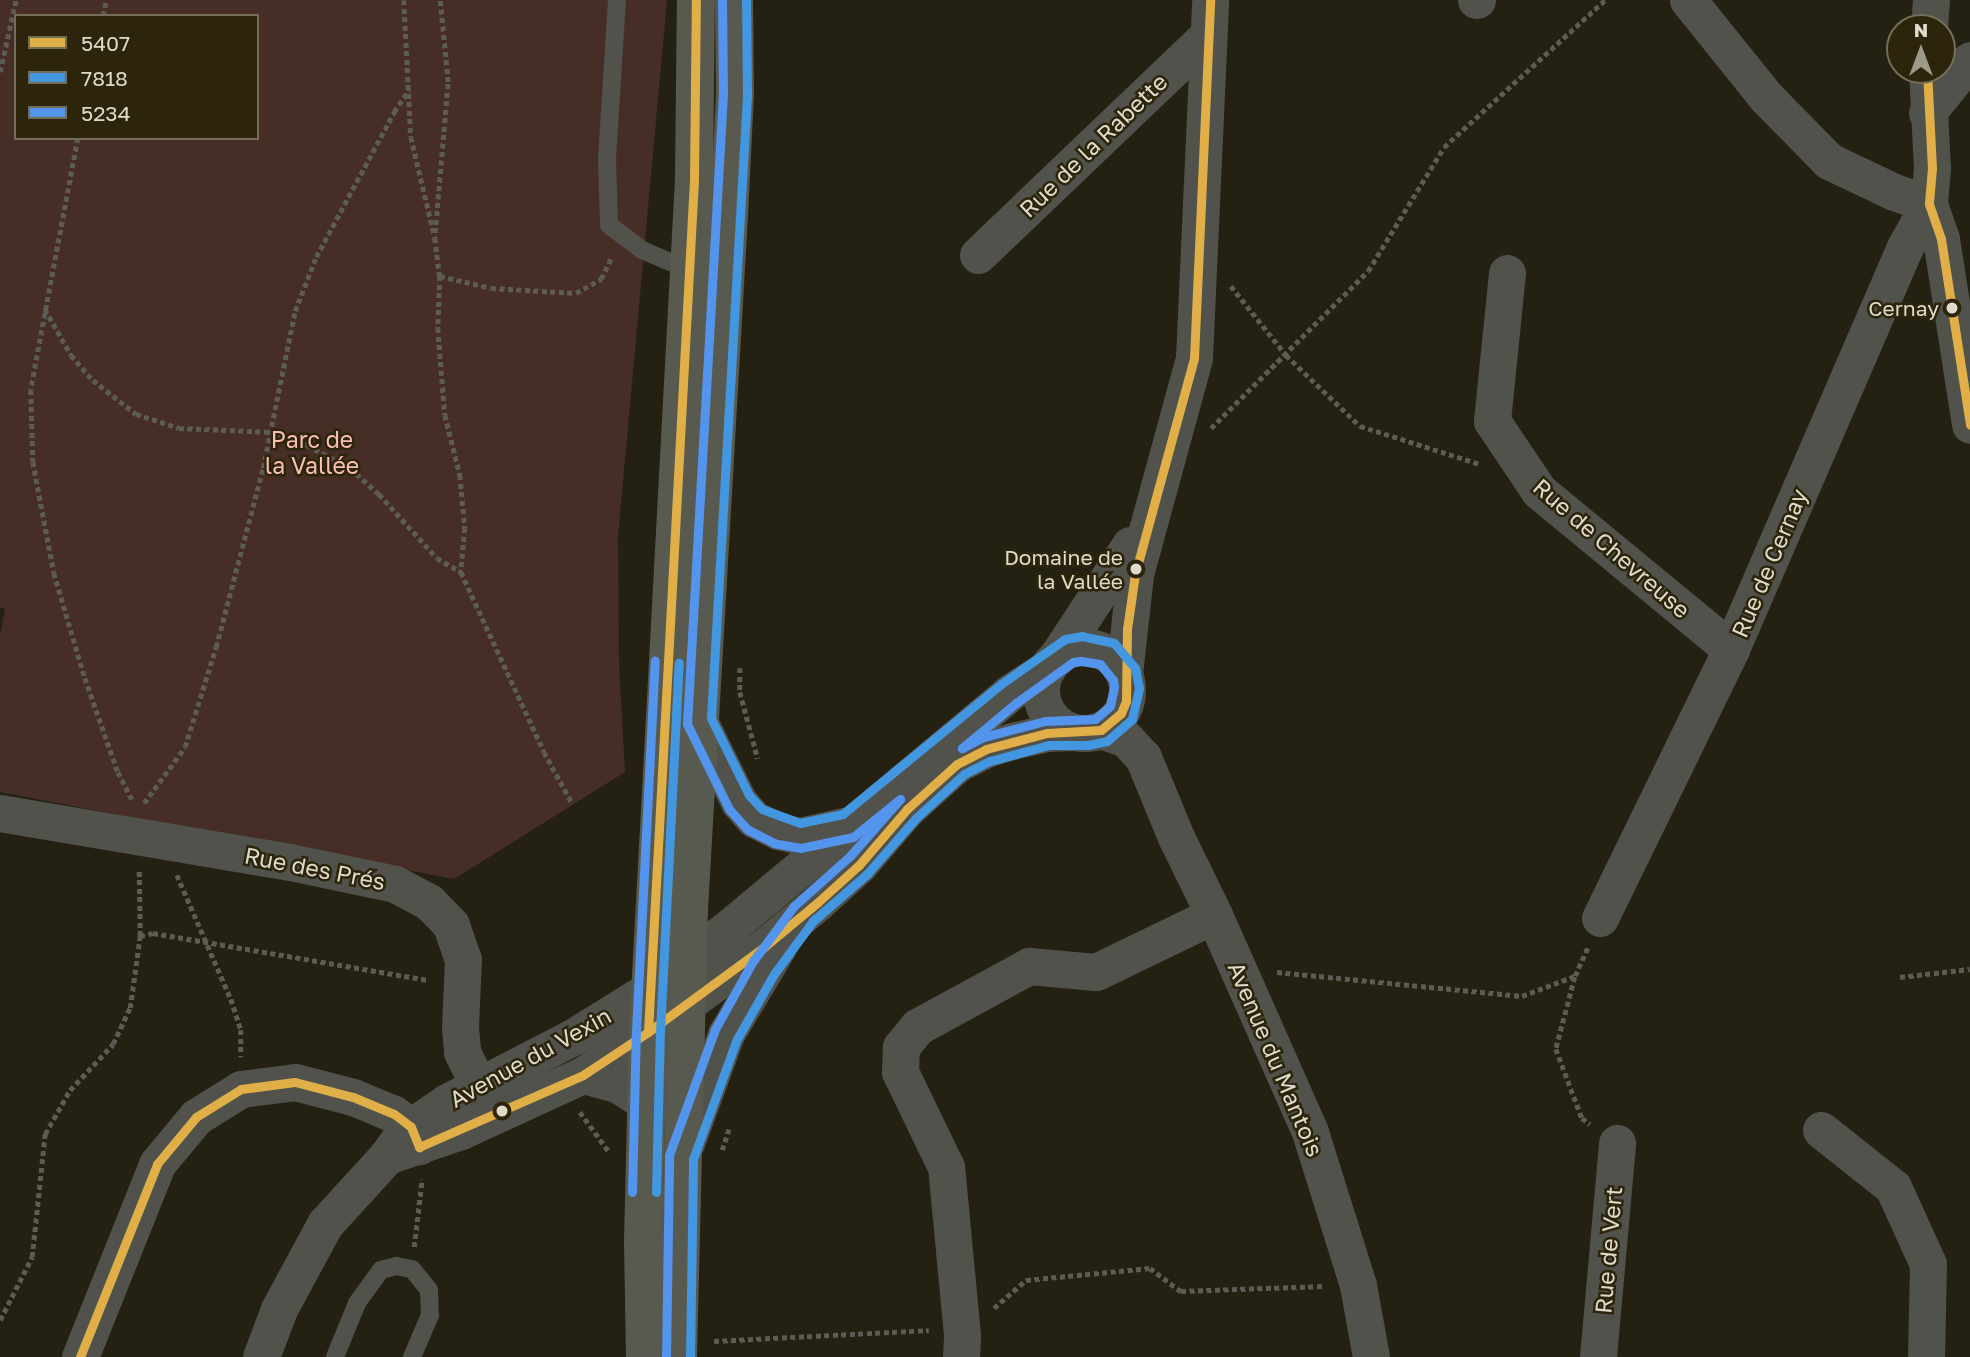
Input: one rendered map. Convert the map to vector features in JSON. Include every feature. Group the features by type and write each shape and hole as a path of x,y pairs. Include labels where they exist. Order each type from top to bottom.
{"main road":[{"path":"645,1357 643,1241 648,1032 696,123 696,0"},
{"path":"678,1357 686,1004 699,721 735,94 734,0"}],"street":[{"path":"1688,0 1766,97 1829,161 1894,192 1929,204"},
{"path":"681,1157 726,1034 764,967 804,913 859,865 906,809 957,764 986,749 1047,733 1087,731 1121,713 1126,681 1131,592 1194,358 1209,18"},
{"name":"Rue de la Rabette","path":"978,255 1209,18"},
{"path":"1927,113 1970,60"},
{"path":"1927,84 1932,168 1929,204 1941,239 1970,425"},
{"name":"Rue de Cernay","path":"1601,918 1731,649 1905,247 1929,204"},
{"name":"Rue de Chevreuse","path":"1507,273 1492,421 1539,491 1731,649"},
{"path":"1087,731 1052,718 1045,706 1043,680 1116,570 1157,498"},
{"path":"1052,663 1081,648 1094,649 1107,653 1126,681"},
{"name":"Avenue du Vexin","path":"487,1101 573,1037 650,989 1009,693 1052,663"},
{"name":"Avenue du Mantois","path":"1126,681 1146,748 1150,772"},
{"path":"699,721 739,802 754,818 778,831 800,835 849,825"},
{"name":"Avenue du Mantois","path":"1087,731 1115,733 1137,748 1150,772 1176,836 1310,1132 1358,1285 1371,1357"},
{"name":"Rue des Prés","path":"0,813 146,830 395,884 429,902 451,926 463,959 462,1052 487,1101"},
{"name":"Avenue du Vexin","path":"261,1357 279,1308 325,1224 413,1142 447,1102 487,1101 573,1079 648,1032 804,913"},
{"path":"970,1350 946,1167 900,1072 901,1047 917,1027 1029,966 1096,972 1214,915"},
{"path":"573,1079 617,1084 646,1103"},
{"path":"83,1356 157,1164 196,1117 241,1089 295,1082 353,1097 394,1114 413,1142"},
{"path":"1821,1130 1893,1187 1928,1264 1926,1357"},
{"name":"Rue de Vert","path":"1598,1357 1617,1143"}],"lane":[{"path":"617,0 607,157 609,225 642,250 689,270"},
{"path":"335,1357 358,1303 381,1270 396,1266 412,1269 429,1290 430,1315 412,1357"}],"path":[{"path":"0,72 16,0"},
{"path":"404,0 411,137 435,238 440,276 438,328 445,415 460,475 465,527 461,572 544,752 572,803"},
{"path":"435,238 448,82 440,0"},
{"path":"1210,429 1368,271 1444,147 1605,0"},
{"path":"0,1320 32,1257 45,1134 70,1090 113,1044 130,1008 140,936 146,830 185,747 216,647 270,432 295,311 316,257 394,112 409,90"},
{"path":"78,140 32,390 33,462 37,486 54,573 85,678 118,772 205,942 241,1030 241,1089"},
{"path":"440,276 491,288 576,293 601,279 614,250 609,225"},
{"path":"1199,247 1286,355 1360,426 1496,469 1523,467"},
{"path":"45,308 55,321 71,355 93,380 136,414 179,428 270,432 307,445 350,468 379,494 437,558 461,572"},
{"path":"741,664 740,692 760,765"},
{"path":"1601,918 1575,976 1556,1049 1581,1118 1617,1143"},
{"path":"140,936 153,933 462,986"},
{"path":"1900,977 1970,969"},
{"path":"1266,971 1522,996 1575,976"},
{"path":"573,1079 587,1122 617,1163"},
{"path":"681,1157 719,1154 728,1139 730,1126"},
{"path":"412,1269 422,1179 413,1142"},
{"path":"714,1341 937,1330 970,1350 1026,1280 1150,1268 1181,1291 1326,1286"}],"green space":[{"name":"Parc de la Vallée","path":"0,0 667,0 618,536 619,663 625,772 454,879 0,792 0,636 5,609 0,607"}],"transit line":[{"name":"5407","path":"648,1032 694,180 696,0"},
{"name":"5234","path":"666,1357 669,1155 715,1029 753,961 794,906 850,856 900,799 853,837 801,848 774,843 747,829 729,809 687,724 723,94 722,0"},
{"name":"7818","path":"690,1357 693,1159 737,1039 774,974 813,921 867,874 916,818 964,774 990,761 1049,745 1088,745 1107,741 1132,719 1139,688 1135,668 1114,643 1082,636 1065,639 1001,684 843,814 800,823 762,809 749,795 711,718 747,95 746,0"},
{"name":"5407","path":"419,1147 583,1075 648,1032 764,947 818,902 859,865 907,809 957,764 986,749 1047,733 1101,730 1121,713 1126,701 1127,629 1135,574 1194,358 1210,0"},
{"name":"5407","path":"1928,84 1932,168 1929,204 1941,239 1970,425"},
{"name":"5234","path":"632,1192 636,1031 655,660"},
{"name":"5234","path":"1081,661 1100,664 1113,680 1110,706 1095,719 1045,721 983,737 962,748 1016,703 1073,662 1081,661"},
{"name":"7818","path":"656,1192 660,1032 679,662"},
{"name":"5407","path":"80,1357 157,1164 196,1117 241,1089 295,1082 353,1097 394,1114 411,1127 419,1147"}],"place":[{"name":"Cernay","path":"1952,308"},
{"name":"Domaine de la Vallée","path":"1136,569"}]}
